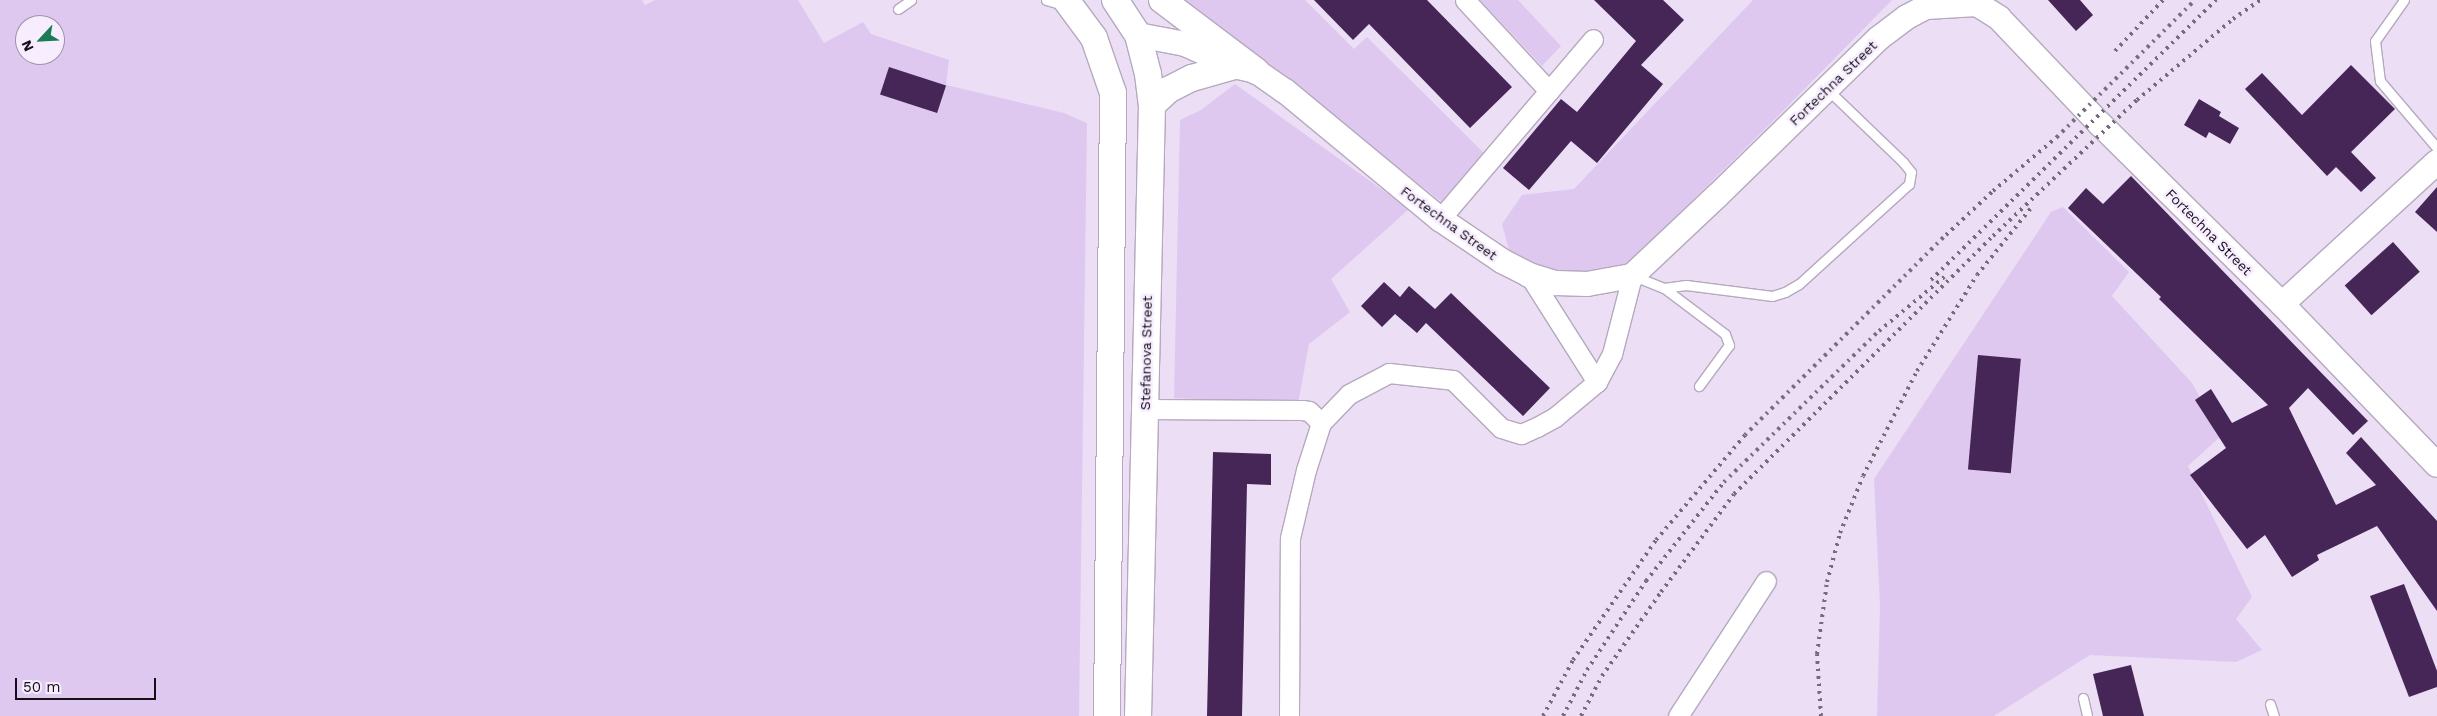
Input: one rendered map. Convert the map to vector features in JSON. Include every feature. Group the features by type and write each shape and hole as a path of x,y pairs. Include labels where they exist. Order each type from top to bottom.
{"main road":[{"path":"1094,38 1138,35 1115,0"},
{"path":"1162,0 1245,68"},
{"path":"1069,4 1094,38 1113,92 1106,716"},
{"name":"Stefanova Street","path":"1138,35 1148,74 1152,106 1138,716"},
{"path":"1152,106 1168,90 1192,78 1245,68"}],"street":[{"path":"1465,0 1549,91"},
{"name":"Fortechna Street","path":"1138,35 1185,44 1245,68 1285,91 1440,220 1502,261 1529,275 1556,283 1587,284 1632,276 1879,38 1906,17 1926,7 1975,2 1999,18 2101,125 2282,304 2437,465"},
{"path":"1440,220 1593,39"},
{"path":"2282,304 2437,162"},
{"path":"1529,275 1597,382"},
{"path":"1289,716 1290,538 1306,470 1321,423 1349,394 1389,373 1453,380 1501,428 1522,434 1555,416 1597,382 1612,354 1632,276"},
{"path":"1144,409 1302,410 1308,411 1321,423"},
{"path":"1678,716 1766,582"}],"lane":[{"path":"898,9 912,0"},
{"path":"1046,0 1069,4"},
{"path":"2404,0 2375,41 2380,81 2437,148"},
{"path":"1664,288 1686,285 1772,296 1785,292 1799,284 1909,184 1911,172 1903,162 1826,89"},
{"path":"1632,276 1664,288 1725,334 1728,345 1699,386"},
{"path":"2083,698 2088,716"},
{"path":"2270,704 2274,716"}],"shaded area":[{"path":"0,0 642,0 645,5 655,0 798,0 824,43 863,22 871,34 949,60 946,85 1064,113 1087,123 1079,716 0,716"},
{"path":"1185,0 1305,0 1354,49 1367,37 1484,153 1443,203"},
{"path":"1480,0 1518,0 1561,46 1542,66"},
{"path":"1753,0 1892,0 1623,269 1560,276 1510,254 1502,224 1522,195 1574,189"},
{"path":"1235,84 1409,209 1331,279 1350,312 1309,344 1298,404 1174,398 1180,120 1201,110"},
{"path":"2063,207 2129,272 2112,296 2192,383 2221,436 2188,466 2252,597 2236,619 2262,650 2236,662 2090,655 1994,716 1877,716 1880,607 1874,479 2051,212"}],"building":[{"path":"1314,0 1427,0 1512,87 1470,128 1369,24 1353,40"},
{"path":"1594,0 1663,0 1684,20 1641,65 1663,84 1597,163 1571,141 1529,190 1503,168 1561,99 1577,112 1636,41"},
{"path":"2048,0 2080,0 2093,15 2076,31"},
{"path":"2351,65 2395,109 2351,152 2376,178 2361,192 2336,167 2327,176 2245,89 2262,73 2302,115"},
{"path":"889,67 946,86 937,113 880,95"},
{"path":"2199,99 2221,112 2219,116 2239,128 2230,144 2209,132 2206,138 2184,125"},
{"path":"2131,176 2368,421 2353,435 2308,388 2289,408 2336,505 2376,485 2346,453 2361,437 2437,521 2437,611 2377,526 2317,555 2319,560 2292,577 2265,535 2247,549 2190,475 2226,448 2195,400 2211,389 2232,423 2268,405 2159,299 2161,297 2068,208 2086,188 2103,204"},
{"path":"2437,187 2437,232 2415,212"},
{"path":"2393,242 2420,272 2371,315 2345,285"},
{"path":"1384,282 1400,297 1409,286 1435,309 1451,293 1550,388 1523,416 1426,323 1417,333 1395,314 1382,327 1361,306"},
{"path":"1978,355 2021,359 2011,473 1968,470"},
{"path":"1213,452 1271,454 1271,485 1247,484 1242,716 1207,716"},
{"path":"2404,584 2437,671 2437,687 2409,697 2370,596"},
{"path":"2131,665 2144,716 2103,716 2093,674"}],"railway":[{"path":"2115,51 2163,0"},
{"path":"1543,716 1573,660 1656,540 1745,435 1946,235 1993,191 2057,137 2195,0"},
{"path":"1931,280 2216,0"},
{"path":"1581,716 1602,676 1661,592 1734,494 1993,236 2137,100 2233,19 2260,0"},
{"path":"1821,716 1817,654 1827,582 1840,533 1863,476 1917,371 1977,275 2031,208"},
{"path":"1563,716 1587,670 1646,581 1724,482 1879,331 1944,277"}]}
